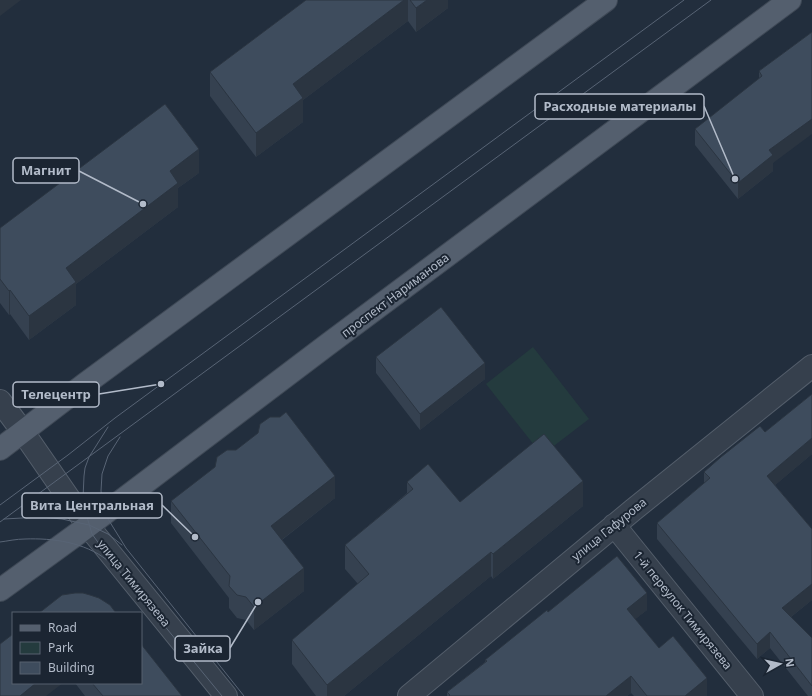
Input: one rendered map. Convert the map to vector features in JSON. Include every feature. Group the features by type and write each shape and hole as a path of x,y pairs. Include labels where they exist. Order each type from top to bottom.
{"main road":[{"path":"0,449 97,375 606,0"},
{"name":"проспект Нариманова","path":"0,590 88,526 790,0"}],"street":[{"name":"улица Гафурова","path":"409,696 614,525 812,366"},
{"name":"улица Тимирязева","path":"0,400 88,526 226,696"},
{"name":"1-й переулок Тимирязева","path":"614,525 752,696"}],"green space":[{"path":"533,347 589,419 542,455 486,384"}],"building":[{"path":"306,0 404,0 293,84 303,98 256,133 210,72"},
{"path":"410,0 427,0 416,8"},
{"path":"812,32 812,119 769,150 773,155 738,183 695,129 762,76 759,71"},
{"path":"165,104 199,149 170,171 178,183 66,268 76,282 29,316 0,279 0,228"},
{"path":"441,307 485,363 420,414 376,357"},
{"path":"812,394 812,438 767,476 812,529 812,584 782,608 812,638 812,686 770,632 757,644 657,523 710,478 704,472 721,457 760,426 765,432"},
{"path":"286,412 335,476 271,526 304,568 254,607 246,597 237,595 229,586 230,576 171,501 215,467 217,457 227,450 236,450 258,433 260,424 270,417 280,417"},
{"path":"544,434 583,481 493,554 491,552 327,685 292,640 369,574 345,545 413,489 407,482 428,464 460,502"},
{"path":"617,556 647,593 627,609 659,648 673,636 707,678 685,696 647,696 631,676 606,696 449,696 450,695 447,692 487,661 485,660 547,610 548,612"},
{"path":"83,593 99,598 110,605 115,612 40,612 62,595"},
{"path":"12,635 12,684 35,684 20,696 0,696 0,644"},
{"path":"142,645 182,696 103,696 93,684 142,684"}],"tram line":[{"path":"0,505 115,418 684,0"},
{"path":"0,522 711,0"},
{"path":"108,427 89,457 85,468 83,498 92,534 113,563 222,696"},
{"path":"120,437 108,456 102,474 101,491 104,509 108,519 126,548 244,696"},
{"path":"4,519 41,517 62,519 89,525 108,534 122,545"},
{"path":"0,542 22,539 57,540 78,545 107,560"}],"place":[{"name":"Расходные материалы","path":"735,179"},
{"name":"Магнит","path":"143,204"},
{"name":"Телецентр","path":"161,384"},
{"name":"Вита Центральная","path":"195,537"},
{"name":"Зайка","path":"258,602"}]}
